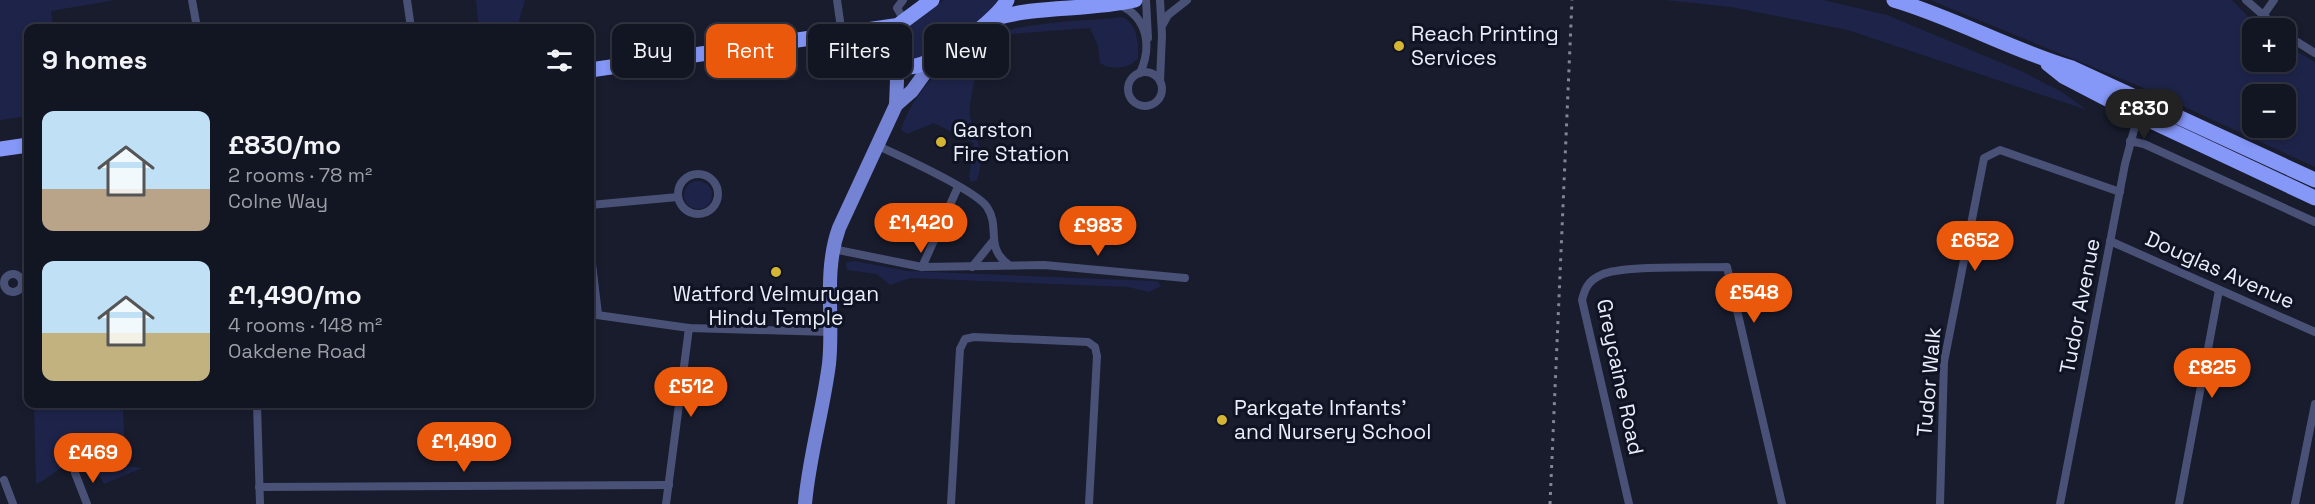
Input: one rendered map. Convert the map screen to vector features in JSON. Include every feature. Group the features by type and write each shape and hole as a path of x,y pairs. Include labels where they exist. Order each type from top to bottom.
{"highway":[{"path":"893,24 899,23 932,0"},
{"path":"985,24 992,19 1007,0"},
{"path":"992,19 1011,14 1117,4 1135,0"},
{"path":"1894,0 1925,9 2041,59 2072,68 2315,180"},
{"path":"594,69 808,41"},
{"path":"2041,59 2063,76 2138,115 2315,198"},
{"path":"0,149 24,146"}],"main road":[{"path":"896,105 912,91 924,74"},
{"path":"805,504 818,418 829,367 833,249 839,228 896,105 896,78"}],"street":[{"path":"192,0 196,24"},
{"path":"407,0 410,24"},
{"path":"837,0 841,24"},
{"path":"899,23 897,8 903,0"},
{"path":"1146,0 1148,55 1140,73 1133,77 1128,87 1130,97 1137,104 1150,105 1157,101 1162,89 1160,81 1162,26 1160,0"},
{"path":"1162,26 1168,15 1187,0"},
{"path":"2246,0 2262,17 2274,0"},
{"path":"1117,4 1138,19 1148,45"},
{"path":"2296,41 2315,53"},
{"path":"1140,73 1154,75 1160,81"},
{"name":"Tudor Avenue","path":"2060,504 2130,141 2138,115"},
{"path":"2130,141 2144,144 2315,222"},
{"path":"878,146 982,201 993,221 993,241 1000,258 1009,265"},
{"name":"Tudor Walk","path":"1940,504 1944,362 1984,158 2001,150 2120,192"},
{"path":"695,174 707,176 713,180 718,193 712,209 699,214 683,208 678,198 681,184 695,174"},
{"path":"922,267 958,187"},
{"path":"594,204 678,198"},
{"path":"972,267 993,241"},
{"name":"Douglas Avenue","path":"2110,241 2315,332"},
{"path":"833,249 922,267 1044,265 1185,278"},
{"name":"Greycaine Road","path":"1629,504 1582,300 1585,289 1591,281 1611,271 1727,267 1782,504"},
{"path":"2179,504 2219,290"},
{"path":"594,314 689,328 830,332"},
{"path":"666,504 689,328"},
{"path":"951,504 960,348 965,339 974,337 1088,342 1095,347 1097,356 1089,504"},
{"path":"2295,504 2315,404"},
{"path":"257,408 260,504"},
{"path":"75,473 87,504"},
{"path":"4,480 13,504"},
{"path":"259,487 669,485"}],"shaded area":[{"path":"0,0 115,0 51,11 53,24 24,24 24,117 0,120"},
{"path":"476,0 525,0 518,24 479,24"},
{"path":"944,0 1001,0 993,10 973,24 924,24 924,59 922,60 912,61 912,24"},
{"path":"1665,0 1823,0 1887,15 2021,71 2062,92 2087,110 1848,30 1731,7"},
{"path":"1930,0 2232,0 2249,18 2242,18 2242,72 2296,72 2296,51 2315,62 2315,167 2252,138 2296,138 2296,84 2242,84 2242,133 2139,86"},
{"path":"1122,17 1131,24 1136,34 1138,58 1131,64 1115,68 1100,63 1098,46 1090,28 1011,34 1009,38 1009,30 1057,22"},
{"path":"933,78 975,78 970,117 981,154 977,180 971,182 969,176 974,143 934,123 907,134 901,130 906,116"},
{"path":"698,181 708,185 712,195 708,205 698,209 688,205 684,195 688,185"},
{"path":"854,261 908,271 1153,281 1158,282 1161,286 1149,292 1128,287 910,278 890,285 877,274 847,270 846,263"},
{"path":"34,408 123,408 125,466 142,468 104,484 93,470 71,465 61,468 36,484"}],"railway":[{"path":"1550,504 1572,0"}],"place":[{"name":"Reach Printing Services","path":"1399,46"},
{"name":"Garston Fire Station","path":"941,142"},
{"name":"Watford Velmurugan Hindu Temple","path":"776,272"},
{"name":"Parkgate Infants' and Nursery School","path":"1222,420"}]}
